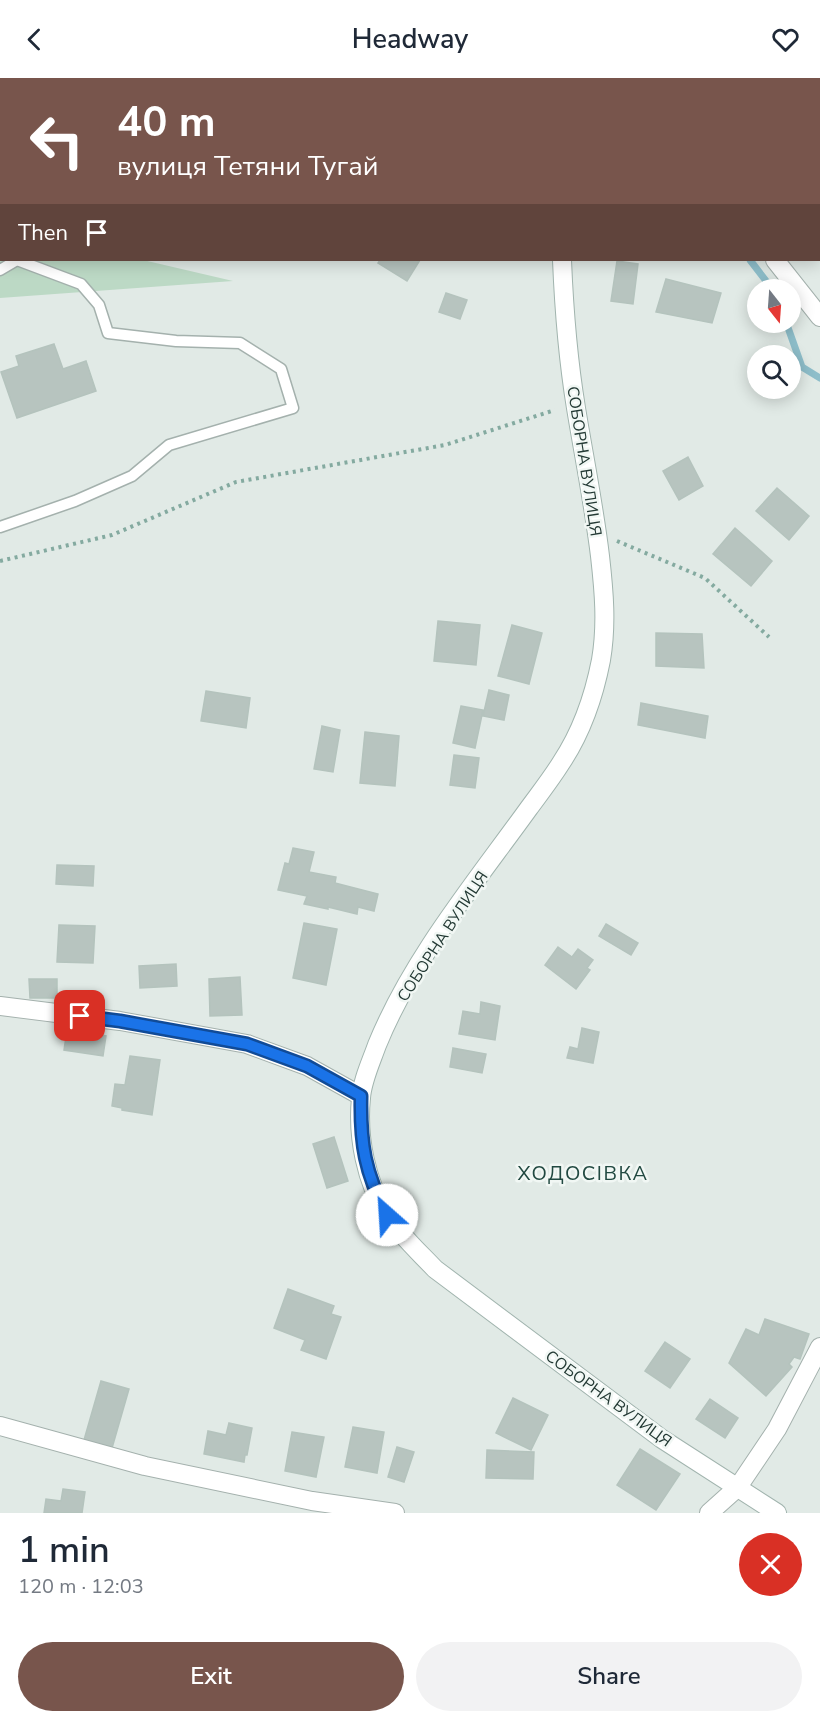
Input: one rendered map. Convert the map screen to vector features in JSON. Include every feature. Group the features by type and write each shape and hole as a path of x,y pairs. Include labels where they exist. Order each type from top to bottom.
{"street":[{"name":"СОБОРНА ВУЛИЦЯ","path":"562,261 565,315 575,403 597,534 604,597 605,631 600,661 585,716 562,763 445,925 411,976 387,1021 361,1096 364,1155 370,1178 387,1215 435,1269 662,1439 777,1513"},
{"path":"776,261 820,317"},
{"path":"0,1006 120,1021 247,1044 307,1066 361,1096"},
{"path":"709,1513 738,1487 777,1429 820,1347"},
{"path":"0,1426 145,1466 312,1502 395,1513"}],"lane":[{"path":"0,270 15,261"},
{"path":"0,527 75,501 132,476 169,445 293,408 281,369 240,343 176,341 108,333 99,305 81,284 20,261"}],"path":[{"path":"0,561 112,536 236,482 445,445 575,403"},
{"path":"597,534 705,578 769,637"}],"green space":[{"path":"0,261 147,261 233,281 0,298"}],"building":[{"path":"379,261 419,261 407,281 378,263"},
{"path":"617,261 638,264 633,304 611,301"},
{"path":"666,279 721,293 712,323 656,312"},
{"path":"446,293 467,300 460,319 439,312"},
{"path":"54,344 63,369 86,361 96,391 17,418 1,372 19,366 16,356"},
{"path":"688,457 703,486 679,500 663,471"},
{"path":"777,488 809,516 789,540 756,511"},
{"path":"735,528 772,561 751,586 713,554"},
{"path":"438,621 480,625 476,665 434,661"},
{"path":"512,625 542,633 529,684 498,676"},
{"path":"656,633 702,634 704,668 656,666"},
{"path":"489,690 509,695 504,720 483,716"},
{"path":"206,691 250,698 246,728 201,721"},
{"path":"641,703 708,716 705,738 638,725"},
{"path":"461,706 483,710 475,748 453,743"},
{"path":"322,726 340,730 333,772 314,769"},
{"path":"365,732 399,736 395,786 360,783"},
{"path":"454,755 479,758 475,788 450,785"},
{"path":"293,848 314,852 309,872 336,877 335,883 378,894 374,911 358,907 357,914 304,904 307,896 278,890 285,863 289,864"},
{"path":"57,865 94,866 93,886 56,884"},
{"path":"304,923 337,929 326,985 293,978"},
{"path":"606,924 638,943 631,955 599,936"},
{"path":"59,925 95,926 93,963 57,962"},
{"path":"558,947 572,957 578,949 593,960 587,968 590,970 576,989 545,965"},
{"path":"176,964 177,986 140,988 139,966"},
{"path":"240,977 242,1015 210,1016 209,979"},
{"path":"29,979 57,979 57,998 30,998"},
{"path":"481,1002 500,1006 495,1040 459,1034 463,1011 480,1014"},
{"path":"582,1028 599,1032 593,1063 567,1058 570,1047 578,1049"},
{"path":"67,1030 106,1036 103,1056 64,1050"},
{"path":"453,1048 486,1054 482,1073 450,1067"},
{"path":"130,1056 160,1060 152,1115 112,1106 115,1084 125,1085"},
{"path":"334,1137 348,1181 327,1188 313,1144"},
{"path":"288,1289 334,1306 331,1314 341,1317 326,1359 301,1350 305,1340 274,1328"},
{"path":"765,1319 809,1334 800,1359 794,1357 789,1364 792,1367 766,1396 729,1363 746,1329 759,1335"},
{"path":"665,1342 690,1359 670,1388 645,1371"},
{"path":"101,1381 129,1389 112,1448 84,1440"},
{"path":"513,1398 548,1415 531,1450 496,1433"},
{"path":"710,1399 738,1418 725,1438 696,1419"},
{"path":"229,1423 252,1428 244,1462 204,1454 208,1431 226,1435"},
{"path":"353,1427 384,1432 377,1473 345,1467"},
{"path":"292,1432 324,1437 316,1477 285,1471"},
{"path":"397,1447 414,1452 404,1482 388,1477"},
{"path":"640,1449 680,1474 656,1510 617,1485"},
{"path":"487,1450 534,1452 533,1479 486,1478"},
{"path":"63,1489 85,1492 82,1513 44,1513 46,1499 61,1501"}],"waterway":[{"path":"751,261 765,279"},
{"path":"790,333 802,367 820,378"}],"district":[{"name":"ХОДОСІВКА","path":"583,1173"}],"route":[{"path":"80,1016 247,1044 307,1066 361,1096 360,1113 364,1155 370,1178 387,1215"}]}
